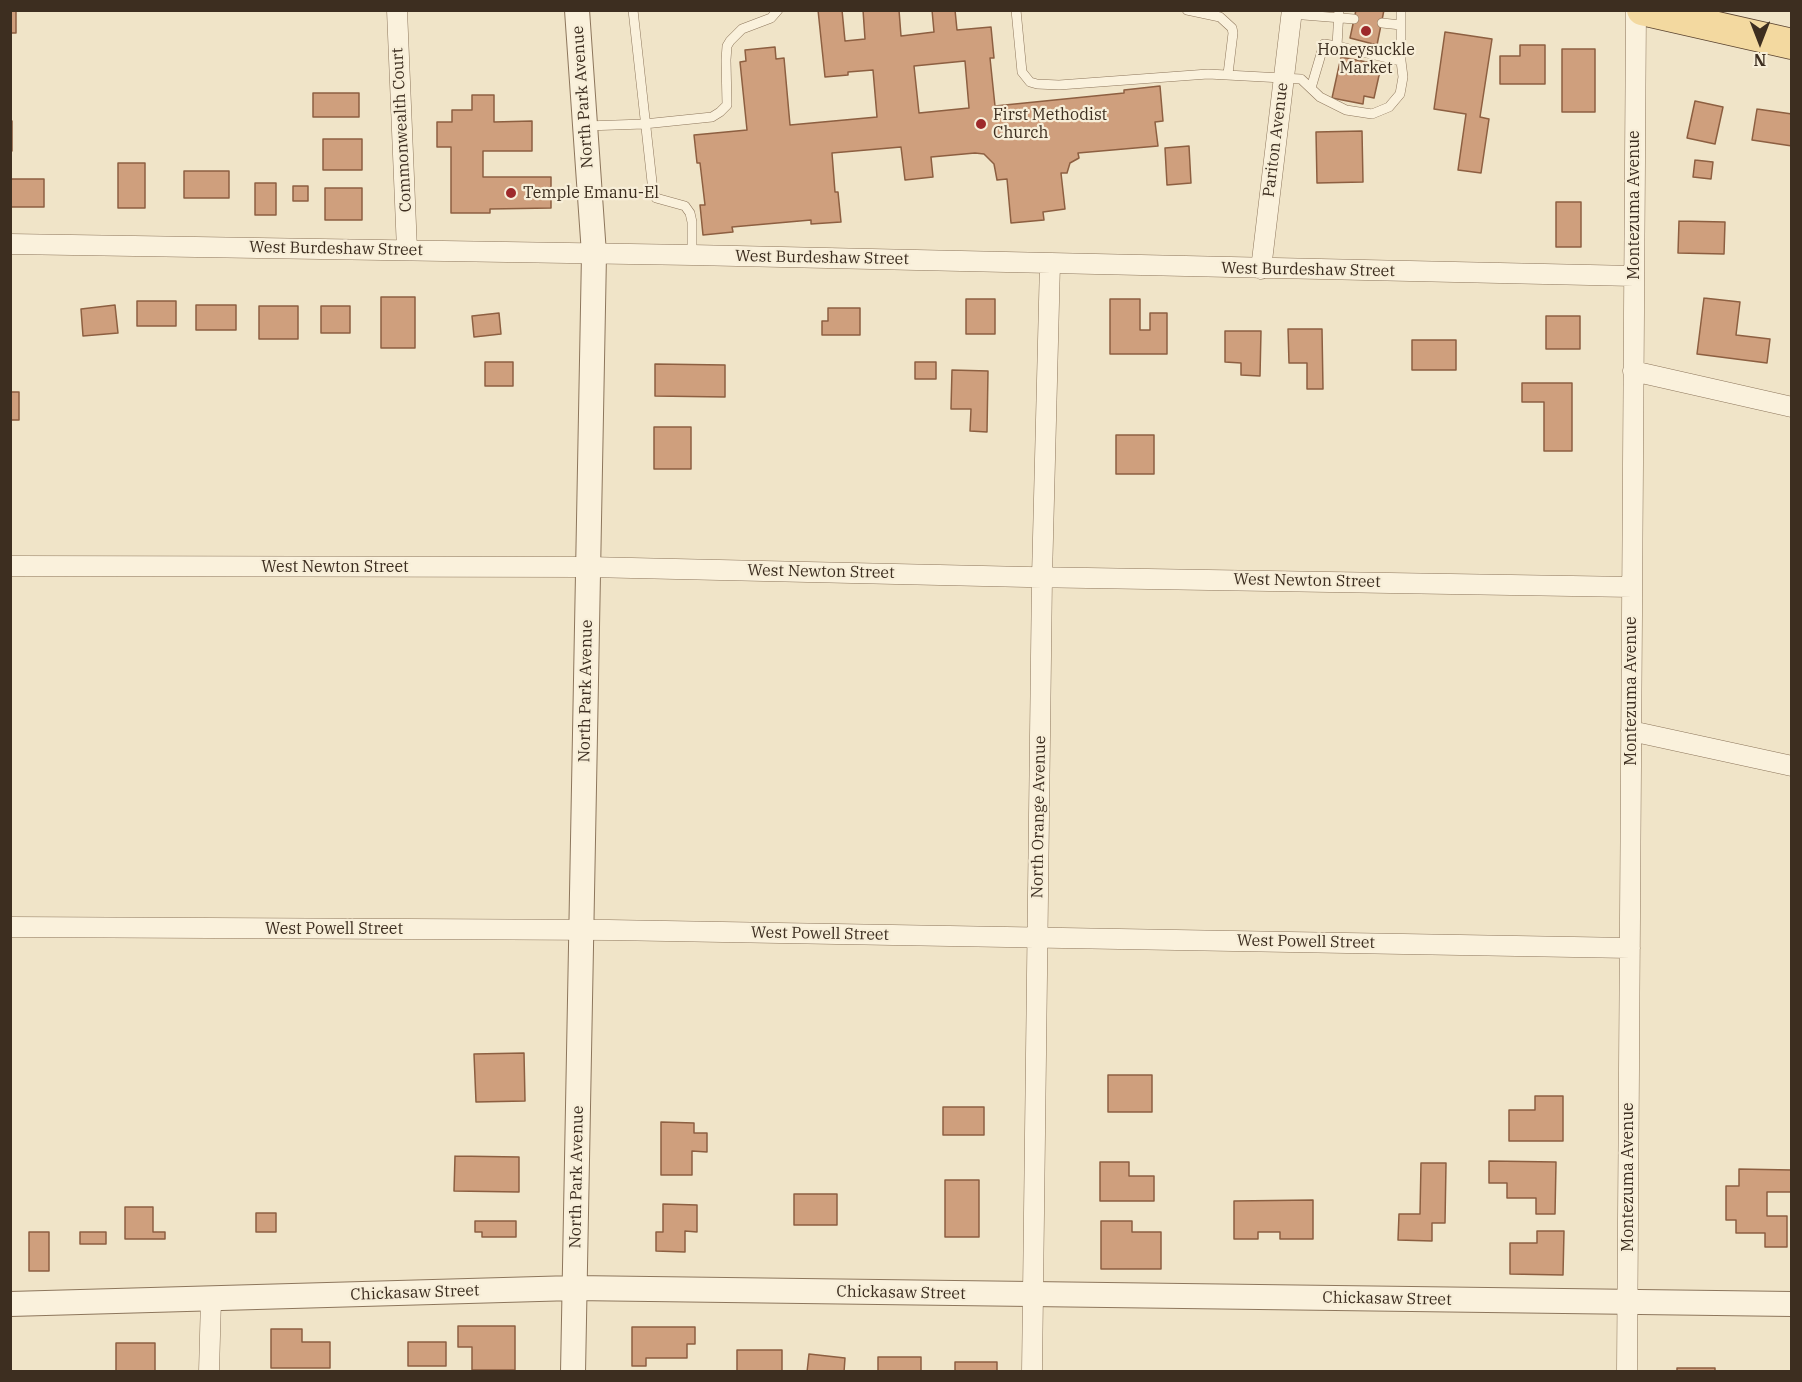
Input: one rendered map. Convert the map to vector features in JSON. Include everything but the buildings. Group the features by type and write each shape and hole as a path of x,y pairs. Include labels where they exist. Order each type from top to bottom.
{"main road":[{"path":"1642,10 1791,44"}],"street":[{"name":"Commonwealth Court","path":"397,10 407,250"},
{"name":"North Park Avenue","path":"573,1371 594,254 577,10"},
{"name":"Montezuma Avenue","path":"1627,1371 1636,10"},
{"name":"Pariton Avenue","path":"1262,269 1292,12"},
{"name":"West Burdeshaw Street","path":"10,244 692,255 1634,276"},
{"name":"North Orange Avenue","path":"1032,1371 1042,577 1050,263"},
{"path":"1633,371 1791,406"},
{"name":"West Newton Street","path":"10,566 588,567 1632,587"},
{"path":"1631,731 1791,766"},
{"name":"West Powell Street","path":"10,927 583,929 1630,948"},
{"name":"Chickasaw Street","path":"10,1304 574,1288 1791,1304"},
{"path":"209,1371 211,1299"}],"lane":[{"path":"633,10 653,191 656,198 685,206 690,213 692,255"},
{"path":"586,126 644,124 711,117 720,112 727,105 727,46 742,29 771,18 778,10"},
{"path":"1187,10 1220,17 1232,28 1228,74"},
{"path":"1016,12 1023,72 1030,82 1059,85 1228,74 1301,79 1320,97 1346,111 1372,114 1389,107 1401,94 1403,77 1401,10"},
{"path":"1292,12 1339,14 1354,19"},
{"path":"1337,46 1339,14"},
{"path":"1382,23 1401,25"},
{"path":"1311,88 1324,44 1401,61"}],"place":[{"name":"Honeysuckle Market","path":"1366,31"},
{"name":"First Methodist Church","path":"981,124"},
{"name":"Temple Emanu-El","path":"511,193"}]}
